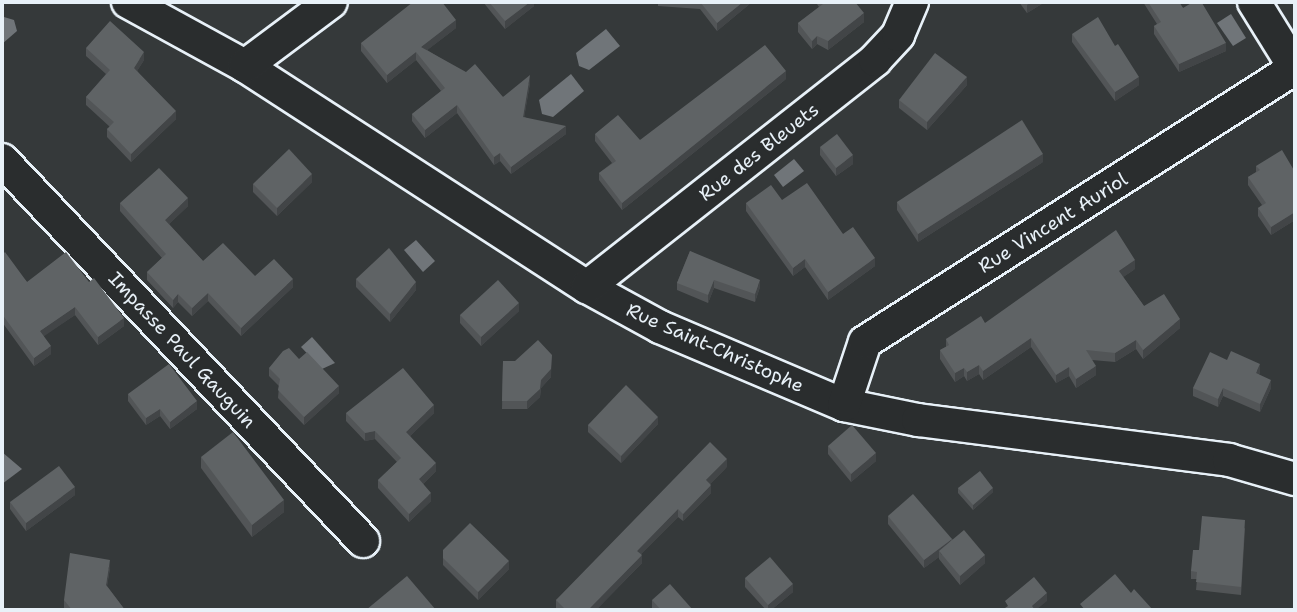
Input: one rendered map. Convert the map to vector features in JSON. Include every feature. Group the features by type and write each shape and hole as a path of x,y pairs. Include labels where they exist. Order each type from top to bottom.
{"street":[{"name":"Rue Saint-Christophe","path":"128,2 246,66 587,287 660,327 844,405 918,420 1229,460 1295,479"},
{"path":"246,66 331,2"},
{"name":"Rue des Bleuets","path":"587,287 875,60 898,35 912,2"},
{"path":"1254,2 1295,68"},
{"name":"Rue Vincent Auriol","path":"844,405 865,342 1295,68"},
{"name":"Impasse Paul Gauguin","path":"2,160 363,541"}],"shaded area":[{"path":"1231,14 1246,38 1233,46 1217,23"},
{"path":"4,17 14,20 17,31 2,44"},
{"path":"606,29 620,46 589,70 579,66 576,53"},
{"path":"571,74 584,91 553,117 542,114 539,100"},
{"path":"794,159 804,171 783,187 774,175"},
{"path":"416,240 435,261 423,272 404,250"},
{"path":"312,337 335,363 322,369 301,347"},
{"path":"2,452 22,469 2,484"}],"building":[{"path":"413,2 442,2 456,20 421,47 466,72 475,64 503,97 530,75 523,117 566,126 511,167 500,153 494,157 457,105 425,130 412,114 445,88 416,52 387,75 361,43"},
{"path":"489,2 530,2 505,21"},
{"path":"700,2 743,2 717,23"},
{"path":"821,2 855,2 864,13 828,41 817,36 812,41 798,23 823,4"},
{"path":"1148,2 1179,2 1183,8 1193,2 1202,3 1226,43 1179,64 1154,26 1161,22"},
{"path":"1098,17 1115,46 1118,44 1139,77 1115,92 1072,34"},
{"path":"110,21 144,52 134,68 176,111 131,154 107,129 114,122 86,97 110,70 86,48"},
{"path":"765,45 786,71 622,203 599,173 616,161 595,134 618,115 640,140"},
{"path":"935,53 967,77 927,122 899,100"},
{"path":"1022,120 1043,154 918,234 897,202"},
{"path":"837,134 853,155 836,168 820,147"},
{"path":"289,149 312,174 277,208 253,184"},
{"path":"1282,150 1295,172 1295,212 1271,227 1258,208 1266,203 1248,177 1260,170 1256,166"},
{"path":"159,168 188,198 165,220 203,261 223,243 255,276 274,259 293,279 241,328 208,293 192,308 178,294 173,300 147,272 166,254 120,203"},
{"path":"807,183 843,234 853,227 875,258 828,292 805,259 793,268 746,203 771,185 782,200"},
{"path":"1116,230 1135,260 1119,271 1144,306 1164,294 1180,319 1143,350 1136,340 1115,353 1086,350 1096,366 1076,379 1069,367 1056,375 1031,338 983,371 979,365 967,372 964,368 955,373 940,350 949,345 946,339 981,316 985,323"},
{"path":"389,248 416,282 390,314 356,279"},
{"path":"690,251 760,280 755,294 714,280 708,295 677,283"},
{"path":"5,252 27,282 66,252 89,282 94,278 124,318 98,337 75,307 40,331 51,346 34,358 2,314 2,255"},
{"path":"498,280 519,303 481,337 460,315"},
{"path":"538,340 552,355 551,369 541,380 540,389 527,401 502,401 503,361 515,361"},
{"path":"289,348 299,359 307,352 339,386 304,417 278,390 280,379 269,368 283,351"},
{"path":"1231,351 1260,364 1256,373 1271,380 1260,404 1223,388 1218,399 1193,388 1210,352 1227,360"},
{"path":"169,364 197,401 170,422 160,409 146,418 128,394"},
{"path":"403,368 434,405 406,432 436,463 419,479 431,493 409,514 378,480 401,458 375,431 365,433 346,413"},
{"path":"626,385 658,417 621,456 588,425"},
{"path":"852,425 876,453 851,474 828,446"},
{"path":"233,432 284,500 252,525 201,457"},
{"path":"710,442 727,459 706,480 711,485 683,514 678,509 637,551 642,555 588,610 566,610 556,600"},
{"path":"59,466 75,487 26,523 10,502"},
{"path":"980,471 993,488 973,505 958,488"},
{"path":"913,494 952,539 924,560 888,516"},
{"path":"1202,516 1245,520 1241,587 1196,582 1197,572 1191,571 1193,550 1199,550"},
{"path":"470,523 509,561 478,592 443,558 443,550"},
{"path":"964,530 985,555 960,576 939,551"},
{"path":"70,553 110,560 106,585 125,610 72,610 64,600"},
{"path":"770,557 793,584 768,605 745,578"},
{"path":"1115,574 1131,593 1134,589 1153,610 1085,610 1080,604"},
{"path":"407,576 436,610 366,610"},
{"path":"1034,577 1047,593 1032,606 1035,610 1002,610 1008,606 1005,601"},
{"path":"670,584 693,610 661,610 652,600"}]}
